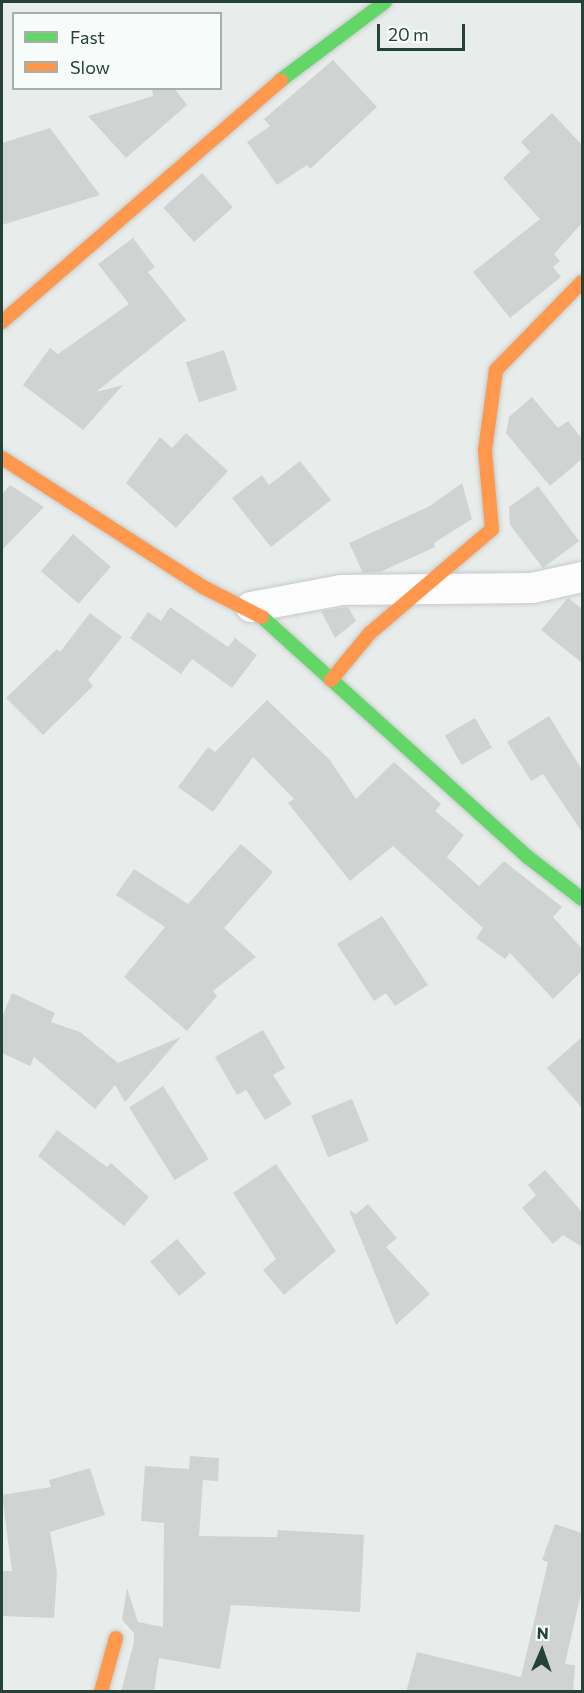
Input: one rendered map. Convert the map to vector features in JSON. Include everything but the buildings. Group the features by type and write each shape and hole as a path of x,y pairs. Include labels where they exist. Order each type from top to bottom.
{"street":[{"path":"2,322 321,45 385,2"},
{"path":"331,680 370,633 492,529 485,450 496,370 582,282"},
{"path":"2,458 203,587 251,607 331,680 582,899"},
{"path":"251,607 341,590 422,587 531,588 582,577"},
{"path":"101,1692 116,1638"}],"traffic: fast":[{"path":"281,80 385,2"},
{"path":"262,617 529,858 582,899"}],"traffic: slow":[{"path":"2,322 281,80"},
{"path":"331,680 370,633 492,529 485,450 496,370 582,282"},
{"path":"2,458 203,587 262,617"},
{"path":"101,1692 116,1638"}]}
